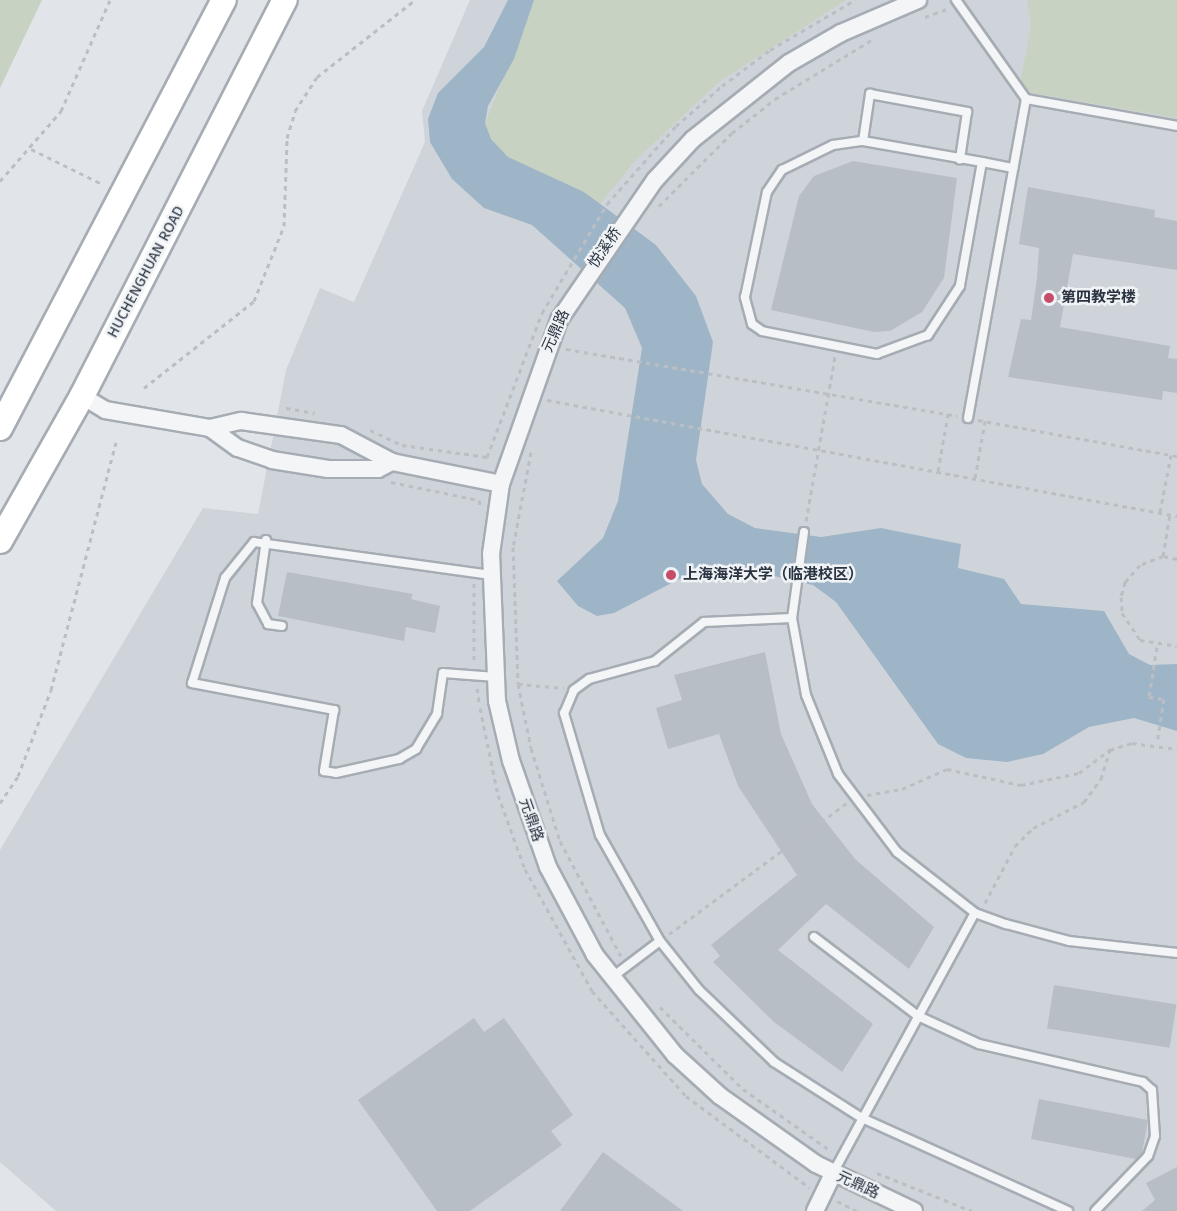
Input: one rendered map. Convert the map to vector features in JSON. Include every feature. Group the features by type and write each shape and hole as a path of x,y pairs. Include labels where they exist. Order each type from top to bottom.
{"main road":[{"path":"0,428 224,0"},
{"name":"HUCHENGHUAN ROAD","path":"0,541 82,396 285,0"}],"street":[{"name":"悦溪桥","path":"585,277 625,219 693,139 744,96 841,33 918,0"},
{"name":"元鼎路","path":"585,277 559,320 501,484 491,575 496,677 511,761 548,867 610,978 675,1055 720,1096 833,1174 914,1211"},
{"path":"82,396 105,410 210,428 241,421 278,423 341,435 392,462 501,484"},
{"path":"210,428 238,448 272,460 328,469 378,470 392,462"},
{"path":"815,1211 833,1174"}],"lane":[{"path":"956,3 1026,99 1177,126"},
{"path":"863,141 870,94 968,112 960,159"},
{"path":"968,418 1026,99"},
{"path":"982,162 960,286 947,313 927,335 904,348 877,354 762,332 752,324 745,297 767,192 782,170 833,146 863,141 960,159 982,162 1013,168"},
{"path":"804,532 794,588 792,618 806,695 838,774 897,852 975,913 1069,941 1177,953"},
{"path":"491,575 266,540 245,548 225,578 192,683 334,710 324,771 336,773 399,759 416,749 437,714 443,673 496,677"},
{"path":"266,540 257,603 261,618 282,626"},
{"path":"792,618 704,622 655,661 590,680 574,690 564,713 583,790 625,885 660,941 736,1030 774,1062 862,1118 1068,1211"},
{"path":"833,1174 975,913"},
{"path":"814,937 918,1016 979,1044 1143,1082 1152,1090 1156,1125 1148,1156 1095,1211"},
{"path":"610,978 660,941"}],"path":[{"path":"0,181 61,111 110,0"},
{"path":"144,388 254,301 284,226 287,138 296,111 317,76 415,0"},
{"path":"914,21 956,3"},
{"path":"656,209 725,139 775,99 882,35"},
{"path":"31,148 100,183"},
{"path":"367,428 402,444 487,457 517,368 568,264 607,204"},
{"path":"562,359 571,339"},
{"path":"804,532 837,346"},
{"path":"566,349 718,372 1177,456"},
{"path":"543,411 551,390"},
{"path":"547,400 1177,516"},
{"path":"286,408 323,414"},
{"path":"979,420 981,408"},
{"path":"938,471 948,414"},
{"path":"975,478 985,421"},
{"path":"0,802 18,776 51,690 116,442"},
{"path":"533,445 513,547 518,684 531,748 560,841 627,965"},
{"path":"1160,513 1171,454"},
{"path":"1163,556 1170,514"},
{"path":"1177,559 1163,556 1135,569 1121,597 1129,629 1157,647 1177,646"},
{"path":"1157,647 1149,697 1164,699 1157,743"},
{"path":"518,684 574,690"},
{"path":"975,913 990,897 1014,846 1033,828 1084,802 1101,779 1110,750 1157,743 1177,749"},
{"path":"652,997 743,1089 841,1157"},
{"path":"874,1172 972,1211"}],"shaded area":[{"name":"上海海洋大学（临港校区）","path":"470,0 1177,0 1177,1211 56,1211 0,1162 0,850 203,508 258,514 286,370 320,288 354,302 425,142 422,111"}],"green space":[{"path":"0,0 42,0 0,88"},
{"path":"534,0 846,0 719,82 636,160 600,204 508,157 491,139 485,123"},
{"path":"1027,0 1177,0 1177,118 1019,91 1031,25"}],"water":[{"path":"508,0 534,0 514,59 488,106 485,123 491,139 508,157 584,192 656,245 696,296 713,342 696,460 702,484 728,514 755,528 821,537 881,528 961,544 958,568 1004,579 1021,604 1104,611 1129,654 1150,665 1177,664 1177,731 1134,718 1089,727 1043,754 1007,762 966,758 938,744 836,602 813,585 739,568 687,575 614,613 597,616 578,606 557,581 603,538 618,501 642,348 625,308 532,225 484,208 452,179 430,142 428,119 438,93 484,47"}],"building":[{"path":"853,161 957,178 944,278 922,312 890,331 874,332 771,310 799,196 814,176"},
{"name":"第四教学楼","path":"1028,187 1155,210 1154,217 1177,221 1177,270 1073,254 1060,327 1170,346 1168,358 1177,359 1177,393 1163,391 1162,400 1008,377 1021,319 1031,320 1037,278 1039,248 1019,244"},
{"path":"287,572 413,594 411,599 440,606 435,633 406,627 404,641 278,616"},
{"path":"765,652 781,734 812,804 855,859 934,927 909,969 826,904 778,950 873,1024 842,1072 774,1022 713,962 720,956 711,945 797,875 738,786 719,734 668,749 656,708 682,700 674,675"},
{"path":"1054,985 1176,1004 1170,1048 1047,1028"},
{"path":"474,1018 484,1032 504,1018 573,1115 551,1131 562,1145 470,1211 437,1211 358,1100"},
{"path":"1039,1099 1148,1120 1142,1153 1136,1159 1031,1139"},
{"path":"603,1152 683,1211 560,1211"},
{"path":"1177,1167 1177,1211 1142,1211 1155,1200 1146,1183"}],"place":[{"name":"第四教学楼","path":"1049,298"},
{"name":"上海海洋大学（临港校区）","path":"671,575"}]}
